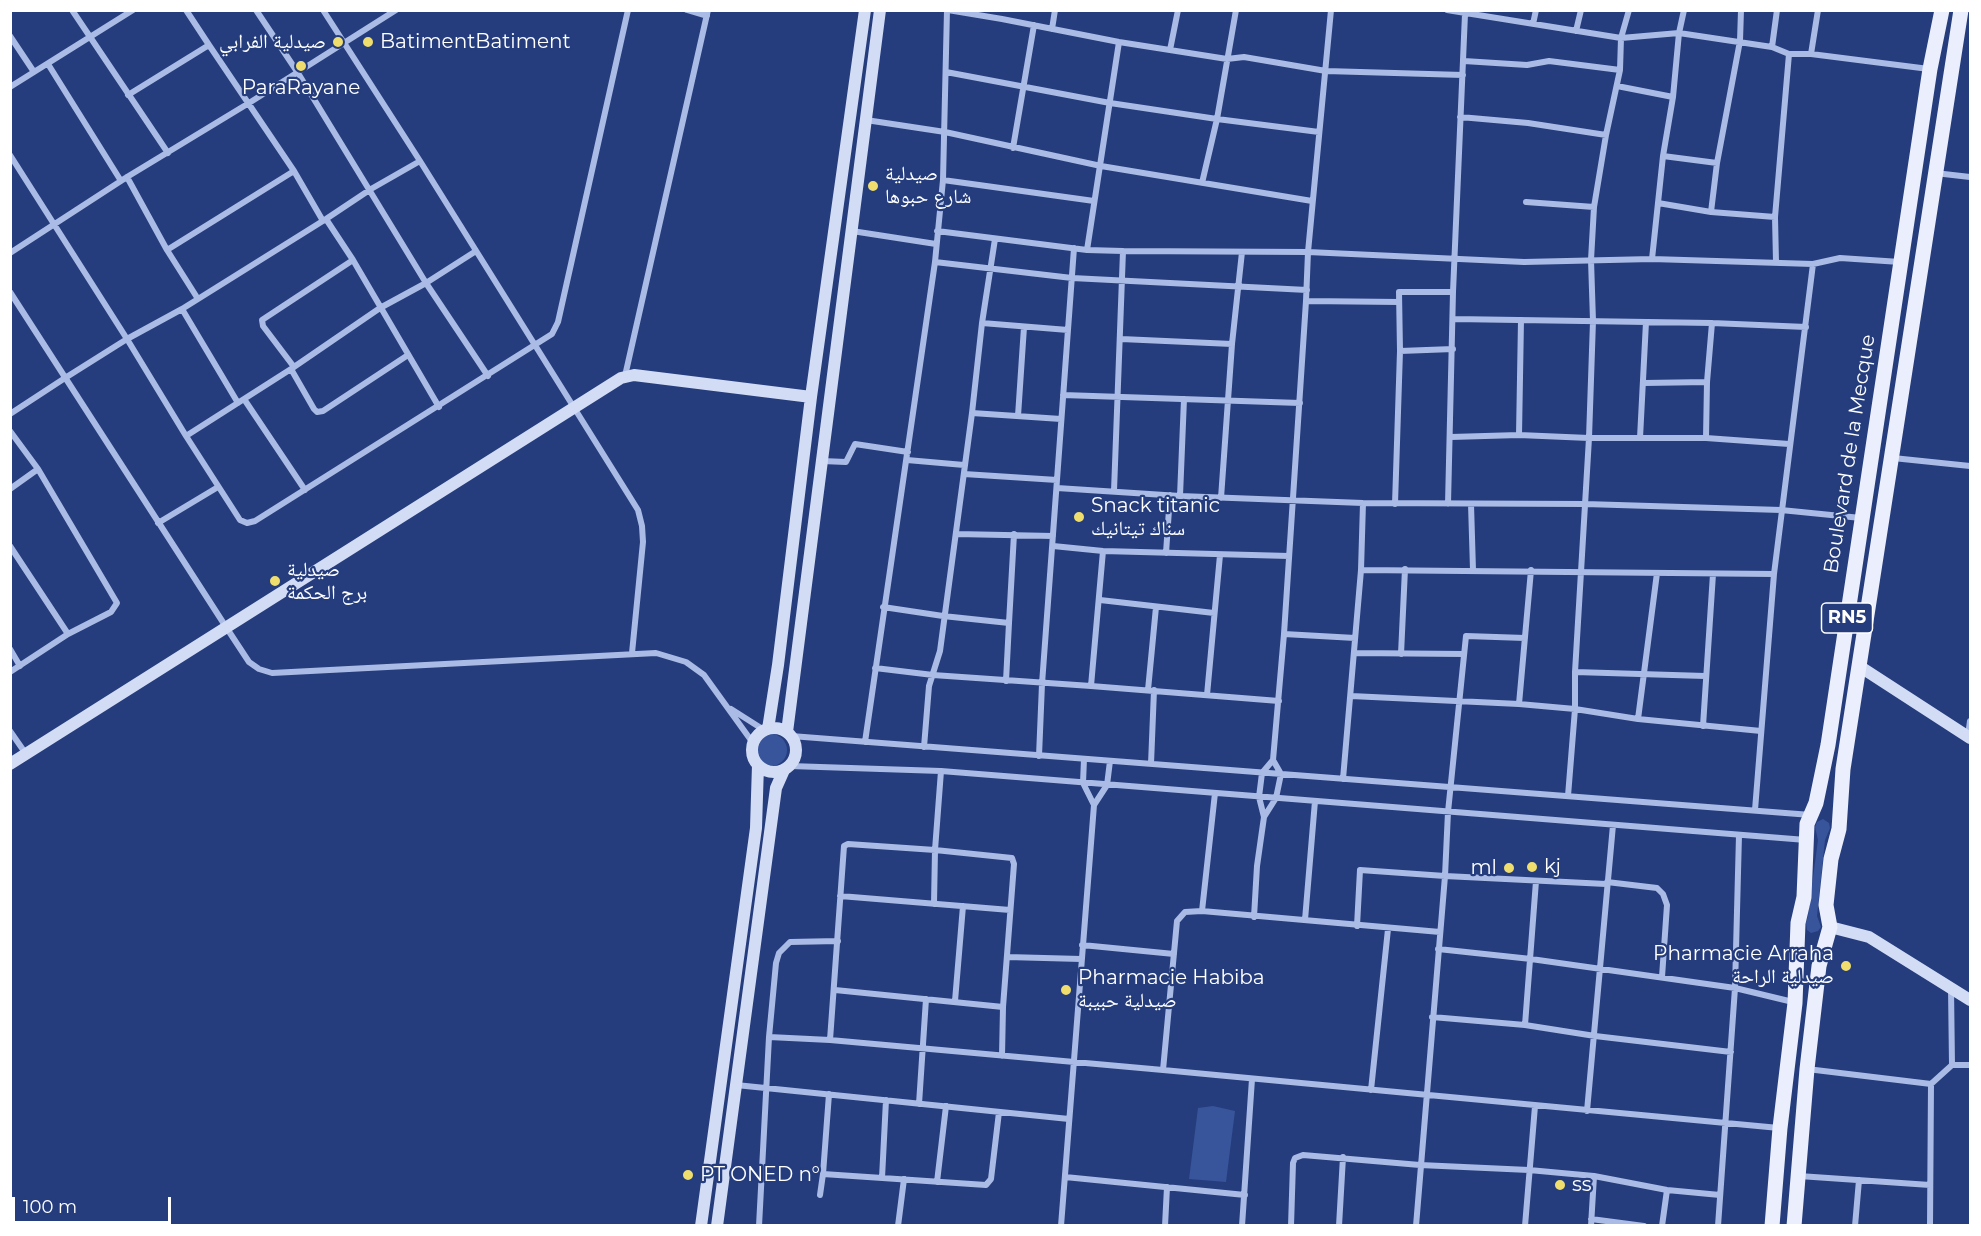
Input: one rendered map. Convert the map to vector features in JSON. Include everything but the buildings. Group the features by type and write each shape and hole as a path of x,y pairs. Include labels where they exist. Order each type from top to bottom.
{"main road":[{"path":"766,730 778,665 811,397 865,10"},
{"path":"789,734 821,461 880,10"},
{"name":"Boulevard de la Mecque","path":"1772,1226 1780,1128 1795,1003 1798,929 1804,897 1808,840 1807,824 1821,785 1828,746 1900,262 1930,69 1942,10"},
{"name":"Boulevard de la Mecque","path":"1794,1226 1807,1069 1819,966 1828,930 1826,905 1831,859 1839,829 1843,769 1961,10"},
{"path":"10,764 625,376 634,375 811,397"},
{"path":"1859,666 1969,737"},
{"path":"717,1226 776,788 796,754 794,742 789,734 775,728 766,730 753,742 752,754 758,765 765,771 775,772 787,768"},
{"path":"701,1226 756,828 758,765"},
{"path":"1811,815 1820,811 1830,812 1837,819 1839,829"},
{"path":"1798,929 1809,941 1819,940 1828,930 1869,937 1971,1000"}],"street":[{"path":"72,10 168,153"},
{"path":"10,87 134,10"},
{"path":"186,10 352,260 439,407"},
{"path":"256,10 371,189 426,283 488,376"},
{"path":"322,10 420,161 634,503 640,517 643,542 632,653"},
{"path":"10,254 124,179 396,10"},
{"path":"10,155 128,339 218,487 240,520 247,523 255,521 439,407 552,334 558,322 628,10"},
{"path":"625,376 708,13 687,10"},
{"path":"865,742 935,262 943,180 948,10 1119,42 1227,59 1244,57 1326,71 1462,75"},
{"path":"1002,19 1004,10"},
{"path":"1052,29 1055,10"},
{"path":"1170,50 1178,10"},
{"path":"1202,183 1217,119 1236,10"},
{"path":"1254,916 1257,866 1264,817 1259,797 1262,773 1273,760 1279,701 1308,252 1331,10"},
{"path":"1447,10 1621,38 1678,33 1740,41 1772,47 1790,54 1811,54 1930,69"},
{"path":"1533,24 1536,10"},
{"path":"1576,31 1581,10"},
{"path":"1568,796 1575,709 1575,672 1589,438 1593,321 1591,260 1594,207 1620,70 1621,38 1629,10"},
{"path":"1652,259 1663,156 1673,97 1678,33 1684,10"},
{"path":"1711,212 1740,41 1741,10"},
{"path":"1772,47 1777,10"},
{"path":"1811,54 1818,10"},
{"path":"1448,504 1454,259 1465,14"},
{"path":"1013,148 1034,25"},
{"path":"10,36 34,72"},
{"path":"1087,250 1119,42"},
{"path":"128,95 208,45"},
{"path":"1776,262 1775,217 1790,54"},
{"path":"1464,61 1527,65 1550,61 1620,70"},
{"path":"48,63 124,179 198,299"},
{"path":"946,72 1110,102 1319,132"},
{"path":"1617,86 1673,97"},
{"path":"1460,117 1528,123 1606,135"},
{"path":"865,120 945,132 1101,166 1312,201"},
{"path":"1663,156 1718,163"},
{"path":"10,414 128,339 182,309 325,220 371,189 420,161"},
{"path":"167,250 294,171"},
{"path":"1934,173 1971,177"},
{"path":"943,180 1094,201"},
{"path":"1526,202 1594,207"},
{"path":"1658,203 1711,212 1775,217"},
{"path":"852,231 936,244"},
{"path":"937,231 1087,250 1308,252 1524,262 1652,259 1813,264 1840,258 1900,262"},
{"path":"924,747 929,686 940,651 995,239"},
{"path":"1039,756 1042,684 1074,248"},
{"path":"186,436 293,368 380,308 426,283 476,250"},
{"path":"1114,491 1123,251"},
{"path":"1221,498 1232,344 1242,252"},
{"path":"352,260 262,320 263,326 293,368 310,404 317,412 323,411 408,355"},
{"path":"935,262 1072,278 1306,290"},
{"path":"1755,810 1774,574 1813,264"},
{"path":"10,292 249,662 259,669 272,673 656,652 686,662 704,675 753,742"},
{"path":"1395,504 1400,351 1399,292 1453,292"},
{"path":"1306,301 1400,302"},
{"path":"182,309 241,401 305,490"},
{"path":"1454,319 1712,323 1806,327"},
{"path":"1519,435 1521,320"},
{"path":"1641,438 1646,322"},
{"path":"982,323 1068,330"},
{"path":"1706,438 1707,382 1712,323"},
{"path":"1018,416 1024,327"},
{"path":"1121,339 1232,344"},
{"path":"1400,351 1453,350"},
{"path":"1644,383 1707,382"},
{"path":"1063,395 1118,399 1300,403"},
{"path":"1180,496 1184,399"},
{"path":"972,413 1061,419"},
{"path":"10,430 38,469 117,603 111,612 68,634 10,672"},
{"path":"1451,437 1519,435 1589,438 1706,438 1789,444"},
{"path":"821,461 846,462 855,444 908,452"},
{"path":"1893,458 1971,466"},
{"path":"907,460 964,465"},
{"path":"10,489 38,469"},
{"path":"964,474 1057,480"},
{"path":"158,523 218,487"},
{"path":"1057,488 1221,498 1395,504 1585,504 1781,510 1862,518"},
{"path":"1166,553 1170,495"},
{"path":"1343,779 1361,570 1363,503"},
{"path":"1471,504 1473,570"},
{"path":"956,534 1053,536"},
{"path":"1006,681 1014,534"},
{"path":"10,546 68,634"},
{"path":"1053,546 1102,551 1289,556"},
{"path":"1091,686 1100,600 1102,551"},
{"path":"1207,695 1220,555"},
{"path":"1401,654 1405,569"},
{"path":"1361,570 1774,574"},
{"path":"1519,704 1531,570"},
{"path":"1638,719 1657,573"},
{"path":"1702,726 1713,574"},
{"path":"1100,600 1214,613"},
{"path":"883,607 1009,623"},
{"path":"1151,764 1151,690 1156,608"},
{"path":"1284,634 1355,638"},
{"path":"1416,1226 1445,876 1448,812 1466,636 1525,638"},
{"path":"10,649 20,666"},
{"path":"1354,653 1464,654"},
{"path":"875,668 1042,684 1151,690 1279,701"},
{"path":"1575,672 1705,676"},
{"path":"1351,696 1519,704 1761,731"},
{"path":"724,702 743,717 766,730"},
{"path":"1969,737 1971,721"},
{"path":"10,731 26,754"},
{"path":"789,734 924,747 1811,815"},
{"path":"1084,759 1083,783 1094,805"},
{"path":"1264,817 1276,798 1281,774 1273,760"},
{"path":"1061,1226 1094,805 1107,784 1110,761"},
{"path":"787,768 941,771 1808,840"},
{"path":"934,904 935,850 941,771"},
{"path":"1202,911 1215,793"},
{"path":"1305,920 1315,801"},
{"path":"1587,1111 1612,825"},
{"path":"1718,1226 1736,988 1739,835"},
{"path":"830,1040 844,846 849,844 935,850 1012,858 1014,864 1003,1007 1002,1056"},
{"path":"1357,926 1360,870 1607,883 1657,888 1668,905 1662,977"},
{"path":"1526,1025 1536,881"},
{"path":"840,896 1010,910"},
{"path":"955,1001 963,906"},
{"path":"1163,1070 1179,917 1185,912 1202,911 1440,933"},
{"path":"1371,1090 1389,929"},
{"path":"759,1226 769,1037 776,963 779,953 790,942 838,940"},
{"path":"1082,945 1174,954"},
{"path":"1438,949 1531,959 1736,988 1795,1003"},
{"path":"1007,957 1081,960"},
{"path":"1951,987 1952,1065"},
{"path":"835,990 1003,1007"},
{"path":"919,1104 926,999"},
{"path":"1432,1017 1526,1025 1595,1036 1731,1052"},
{"path":"769,1037 923,1048 1780,1128"},
{"path":"1929,1226 1931,1084 1952,1065 1971,1065"},
{"path":"1807,1069 1931,1084"},
{"path":"1242,1226 1252,1079"},
{"path":"736,1085 1069,1119"},
{"path":"820,1195 824,1174 830,1094"},
{"path":"882,1178 886,1100"},
{"path":"937,1182 946,1106"},
{"path":"1525,1226 1535,1106"},
{"path":"824,1174 982,1185 989,1182 999,1112"},
{"path":"1291,1226 1293,1163 1302,1155 1594,1176 1667,1190 1720,1195"},
{"path":"1339,1226 1343,1157"},
{"path":"1798,1175 1930,1185"},
{"path":"1594,1176 1591,1222 1644,1226"},
{"path":"1065,1177 1245,1195"},
{"path":"898,1226 904,1179"},
{"path":"1855,1226 1859,1180"},
{"path":"1165,1226 1167,1187"},
{"path":"1662,1226 1667,1190"}],"shaded area":[{"path":"771,734 783,738 787,750 783,762 771,766 759,762 755,750 759,738"},
{"path":"1823,819 1829,823 1830,828 1825,840 1817,916 1821,927 1818,931 1811,933 1807,930 1806,923 1818,840 1815,827 1817,822"},
{"path":"1213,1106 1235,1111 1226,1182 1189,1179 1198,1108"}],"place":[{"name":"صيدلية الفرابي","path":"338,42"},
{"name":"BatimentBatiment","path":"368,42"},
{"name":"ParaRayane","path":"301,66"},
{"name":"صيدلية شارع حبوها","path":"873,186"},
{"name":"Snack titanic سناك تيتانيك","path":"1079,517"},
{"name":"صيدلية برج الحكمة","path":"275,581"},
{"name":"kj","path":"1532,867"},
{"name":"ml","path":"1509,868"},
{"name":"Pharmacie Arraha صيدلية الراحة","path":"1846,966"},
{"name":"Pharmacie Habiba صيدلية حبيبة","path":"1066,990"},
{"name":"PT ONED n°","path":"688,1175"},
{"name":"ss","path":"1560,1185"}]}
